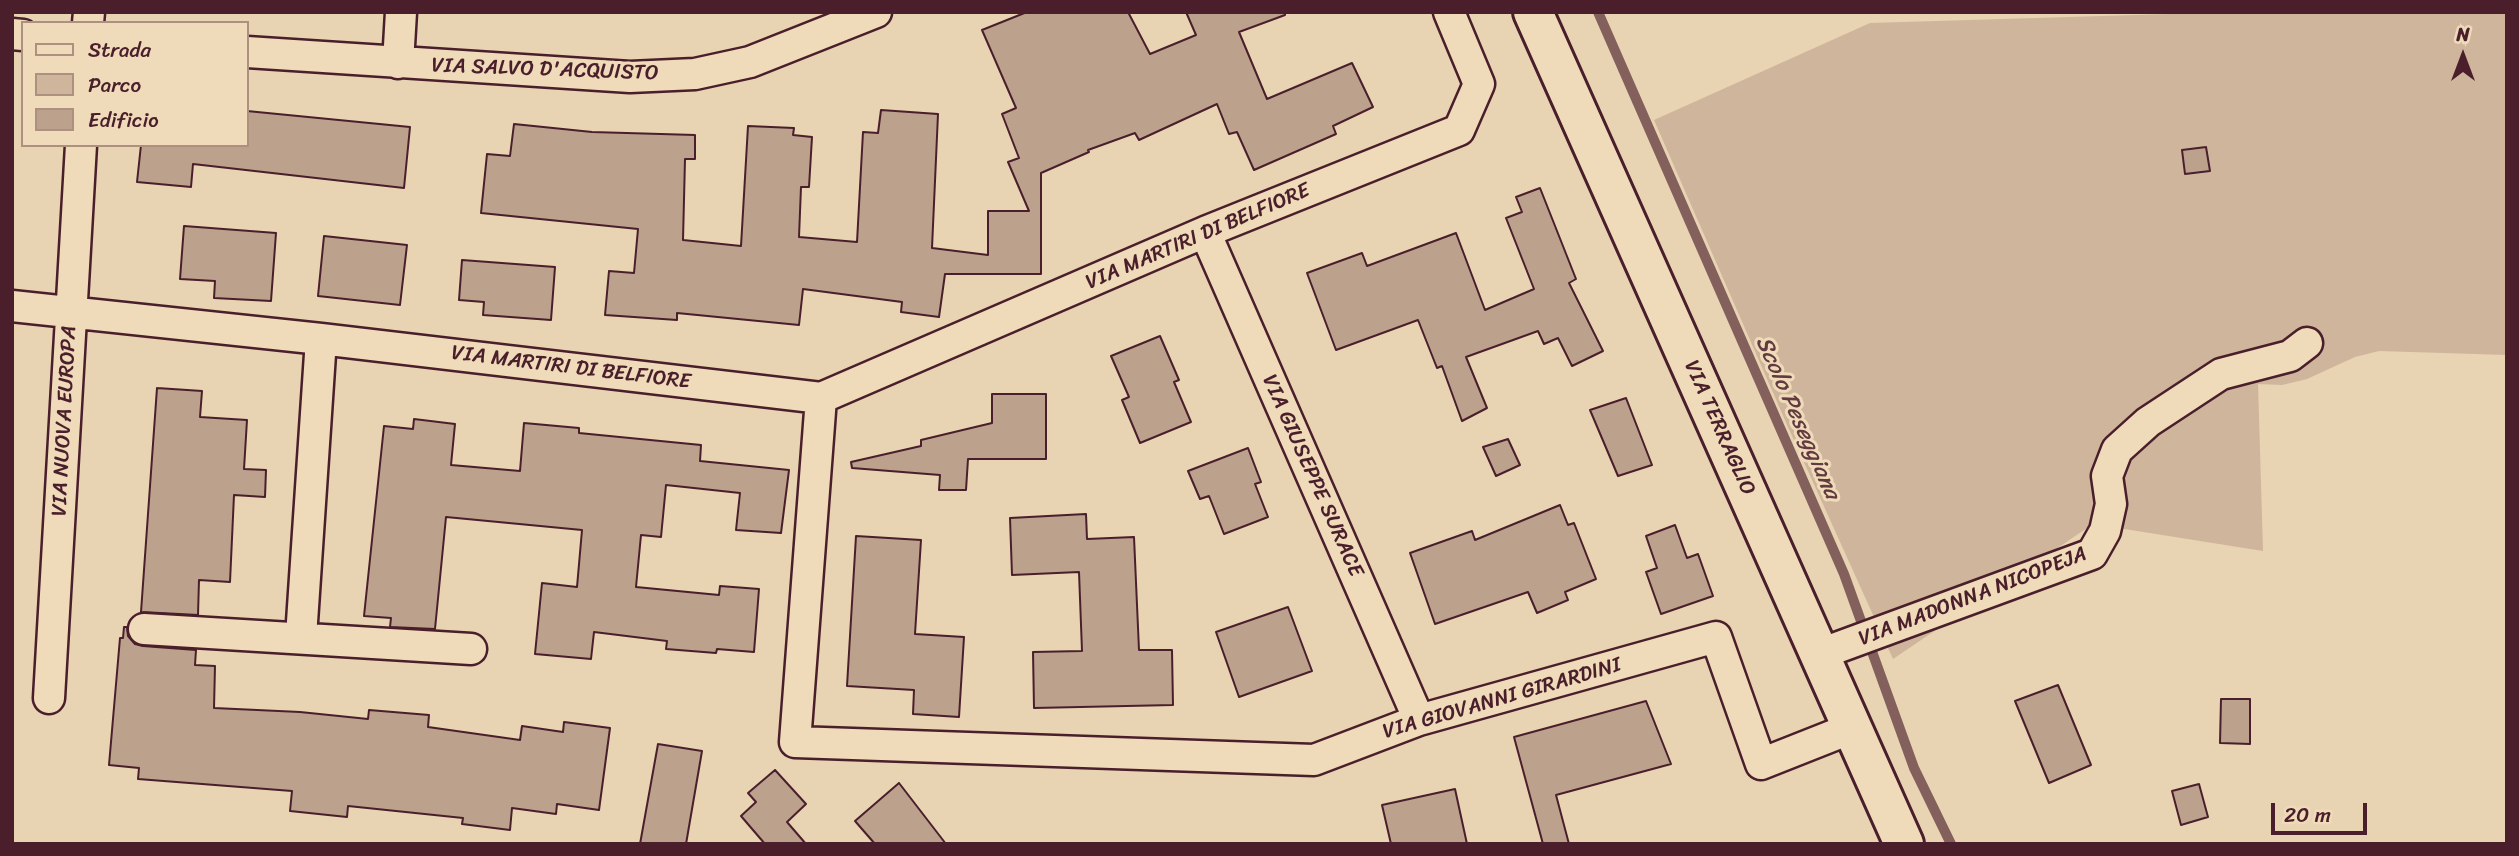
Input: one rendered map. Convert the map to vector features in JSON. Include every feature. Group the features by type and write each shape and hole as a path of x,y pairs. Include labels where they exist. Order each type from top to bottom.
{"main road":[{"name":"VIA TERRAGLIO","path":"1533,12 1835,649 1837,735 1904,844"}],"street":[{"path":"398,63 401,12"},
{"name":"VIA SALVO D'ACQUISTO","path":"248,52 630,77 695,74 750,62 876,12"},
{"name":"VIA MARTIRI DI BELFIORE","path":"12,306 321,339 821,398 1205,232 1459,130 1479,84 1449,12"},
{"name":"VIA NUOVA EUROPA","path":"49,698 81,147"},
{"name":"VIA GIUSEPPE SURACE","path":"1205,232 1419,720"},
{"path":"301,637 321,339"},
{"name":"VIA MADONNA NICOPEJA","path":"1835,649 2092,554 2105,531 2111,504 2107,476 2117,450 2148,422 2221,374 2290,356 2307,343"},
{"name":"VIA GIOVANNI GIRARDINI","path":"821,398 795,742 1314,760 1419,720 1716,637 1761,764 1837,735"},
{"path":"144,629 471,649"}],"green space":[{"path":"2235,12 2507,12 2507,355 2379,351 2355,357 2307,379 2282,385 2258,384 2263,551 2093,524 1893,659 1654,120 1870,23"}],"building":[{"path":"1027,12 1128,12 1150,54 1196,35 1186,12 1285,12 1285,15 1239,32 1267,99 1352,63 1373,107 1333,126 1336,134 1254,170 1237,132 1229,134 1217,104 1139,140 1135,133 1088,150 1089,152 1041,173 1041,274 945,274 939,317 901,312 902,302 803,289 799,325 677,313 677,320 605,315 609,271 634,273 638,229 481,213 487,154 510,156 514,124 592,132 695,135 695,159 685,159 683,240 741,246 748,126 794,128 793,135 812,137 809,187 801,187 799,237 857,242 863,132 878,133 881,110 938,114 932,248 988,255 988,211 1029,211 1008,162 1019,158 1002,114 1016,108 982,30"},
{"path":"248,111 410,127 404,188 193,164 191,187 137,182 141,147 248,147"},
{"path":"2206,147 2210,171 2185,174 2182,150"},
{"path":"1540,188 1576,279 1569,283 1603,351 1572,366 1558,338 1544,344 1538,331 1466,357 1487,408 1462,421 1442,366 1437,368 1418,320 1336,350 1307,273 1362,253 1367,266 1456,233 1485,310 1534,289 1506,218 1522,212 1516,197"},
{"path":"184,226 276,233 271,301 214,298 215,281 180,279"},
{"path":"324,236 407,245 400,305 318,296"},
{"path":"462,260 555,267 551,320 483,315 484,302 459,300"},
{"path":"1160,336 1179,380 1174,382 1191,422 1140,443 1122,400 1129,397 1111,356"},
{"path":"157,388 202,391 200,417 247,420 244,469 266,470 265,497 234,495 230,582 199,580 198,615 141,612"},
{"path":"992,394 1046,394 1046,459 968,459 966,490 939,490 940,475 852,468 851,462 921,446 921,440 992,423"},
{"path":"1626,398 1652,465 1618,476 1590,410"},
{"path":"414,419 455,424 451,465 520,471 524,423 579,428 579,433 701,445 700,461 789,470 781,533 736,530 740,493 666,485 661,537 641,535 636,587 719,595 720,586 759,589 754,652 717,649 716,653 666,649 667,641 594,632 591,659 535,654 542,583 577,587 582,530 446,517 435,629 390,627 391,618 364,616 384,426 413,429"},
{"path":"1508,439 1520,465 1496,476 1483,447"},
{"path":"1248,448 1261,482 1255,484 1268,517 1224,534 1209,496 1200,499 1188,471"},
{"path":"1560,505 1568,525 1574,523 1596,579 1565,592 1568,600 1537,613 1528,592 1435,624 1410,553 1472,531 1475,540"},
{"path":"1086,514 1087,539 1134,537 1139,650 1172,650 1173,705 1034,708 1033,652 1082,651 1079,572 1012,575 1010,518"},
{"path":"1675,525 1687,558 1698,554 1713,596 1661,614 1646,572 1657,568 1646,536"},
{"path":"856,536 921,540 915,634 964,637 959,717 913,714 914,690 847,686"},
{"path":"1288,607 1312,671 1239,697 1216,632"},
{"path":"124,627 127,627 128,636 135,644 196,650 195,665 215,666 214,708 300,712 368,719 369,710 429,715 428,727 520,740 522,726 563,732 564,722 610,728 599,810 557,804 556,814 512,808 510,830 462,824 463,818 348,806 347,817 290,811 292,791 138,779 139,768 109,765 120,638 123,638"},
{"path":"2058,685 2091,765 2049,783 2015,701"},
{"path":"2221,699 2250,699 2250,744 2220,743"},
{"path":"1646,701 1671,764 1556,795 1569,844 1543,844 1514,737"},
{"path":"658,744 702,751 686,844 640,844"},
{"path":"775,770 806,804 787,822 806,844 765,844 741,816 756,802 748,793"},
{"path":"899,783 946,844 875,844 855,821"},
{"path":"2199,784 2208,817 2181,825 2172,791"},
{"path":"1455,789 1467,844 1391,844 1382,805"}],"waterway":[{"name":"Scolo Peseggiana","path":"1598,12 1844,574 1914,768 1951,844"}]}
